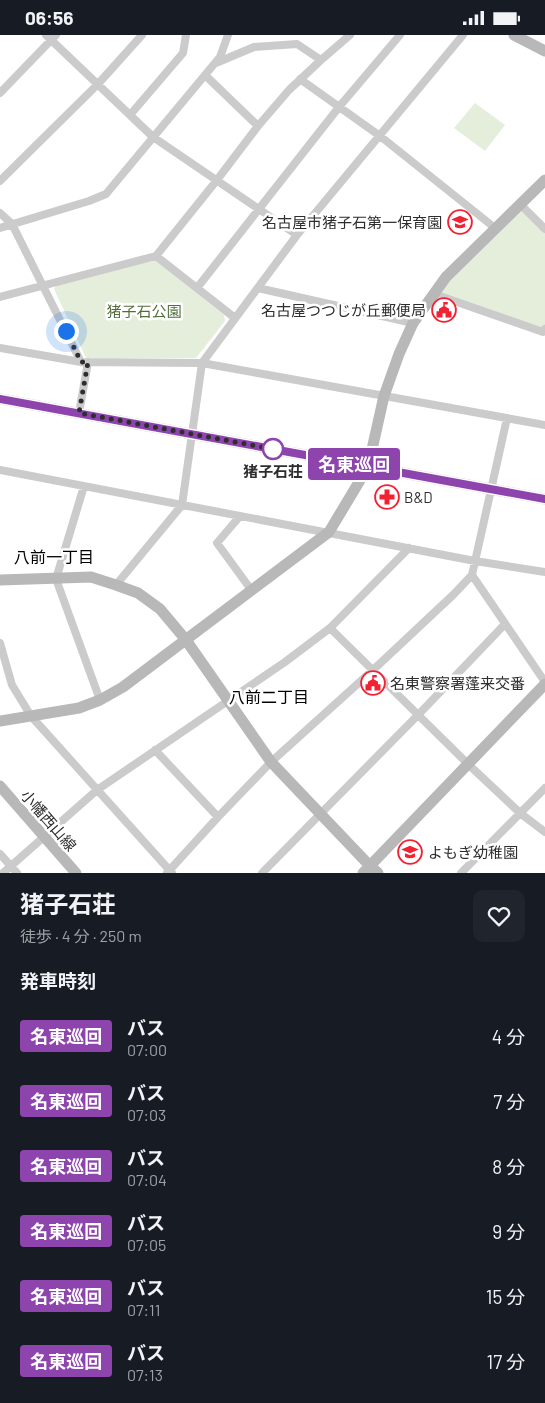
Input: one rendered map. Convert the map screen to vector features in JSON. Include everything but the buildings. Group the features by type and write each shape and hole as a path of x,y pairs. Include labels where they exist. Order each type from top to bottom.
{"street":[{"path":"0,181 98,85 142,35"},
{"path":"130,115 183,53 186,35"},
{"path":"0,227 12,225 106,194 220,57 228,35"},
{"path":"0,297 156,256 217,181 258,126 289,90 350,35"},
{"path":"198,288 339,107 400,35"},
{"path":"116,585 182,505 202,363 297,235 463,35"},
{"path":"514,35 545,51"},
{"path":"0,93 51,37 153,137 297,235"},
{"path":"215,63 254,47 297,44 321,60"},
{"path":"204,75 258,126"},
{"path":"300,79 380,136 496,228"},
{"path":"0,721 79,708 100,700 123,687 329,533 368,467 384,395 413,323 446,277 545,181"},
{"path":"520,204 545,229"},
{"path":"0,213 12,225 42,285 85,362 79,413"},
{"path":"156,256 235,318"},
{"path":"258,288 413,323"},
{"path":"434,294 544,332 545,329"},
{"path":"0,348 85,362 202,363 545,425"},
{"path":"0,399 545,499"},
{"path":"0,643 12,685 30,716 170,872 218,817 271,761 374,670 454,595 472,575 507,418"},
{"path":"0,470 474,561 545,572"},
{"path":"84,486 56,579 100,700"},
{"path":"240,516 216,543 252,591"},
{"path":"3,873 97,790 285,662 330,628 409,548"},
{"path":"0,580 91,577 138,593 160,609 186,640 271,761 320,813 370,871 545,683 472,575"},
{"path":"262,873 505,624"},
{"path":"330,628 468,764 520,813 545,832"},
{"path":"156,750 218,817"},
{"name":"小幡西山線","path":"0,786 76,873"},
{"path":"461,873 545,788"},
{"path":"0,854 17,873"}],"green space":[{"path":"475,103 505,125 485,151 454,128"},
{"path":"520,204 545,225 545,329 434,294"},
{"name":"猪子石公園","path":"155,260 224,315 225,321 196,358 86,358 54,289 57,284"}],"bus line":[{"name":"名東巡回","path":"0,399 545,499"}],"place":[{"name":"名古屋市猪子石第一保育園","path":"460,222"},
{"name":"名古屋つつじが丘郵便局","path":"444,310"},
{"name":"猪子石荘","path":"273,449"},
{"name":"B&D","path":"387,497"},
{"name":"名東警察署蓬来交番","path":"373,683"},
{"name":"よもぎ幼稚園","path":"410,852"}],"district":[{"name":"八前一丁目","path":"54,556"},
{"name":"八前二丁目","path":"269,696"}],"route":[{"path":"66,331 81,362 88,362 79,413 273,449"}]}
